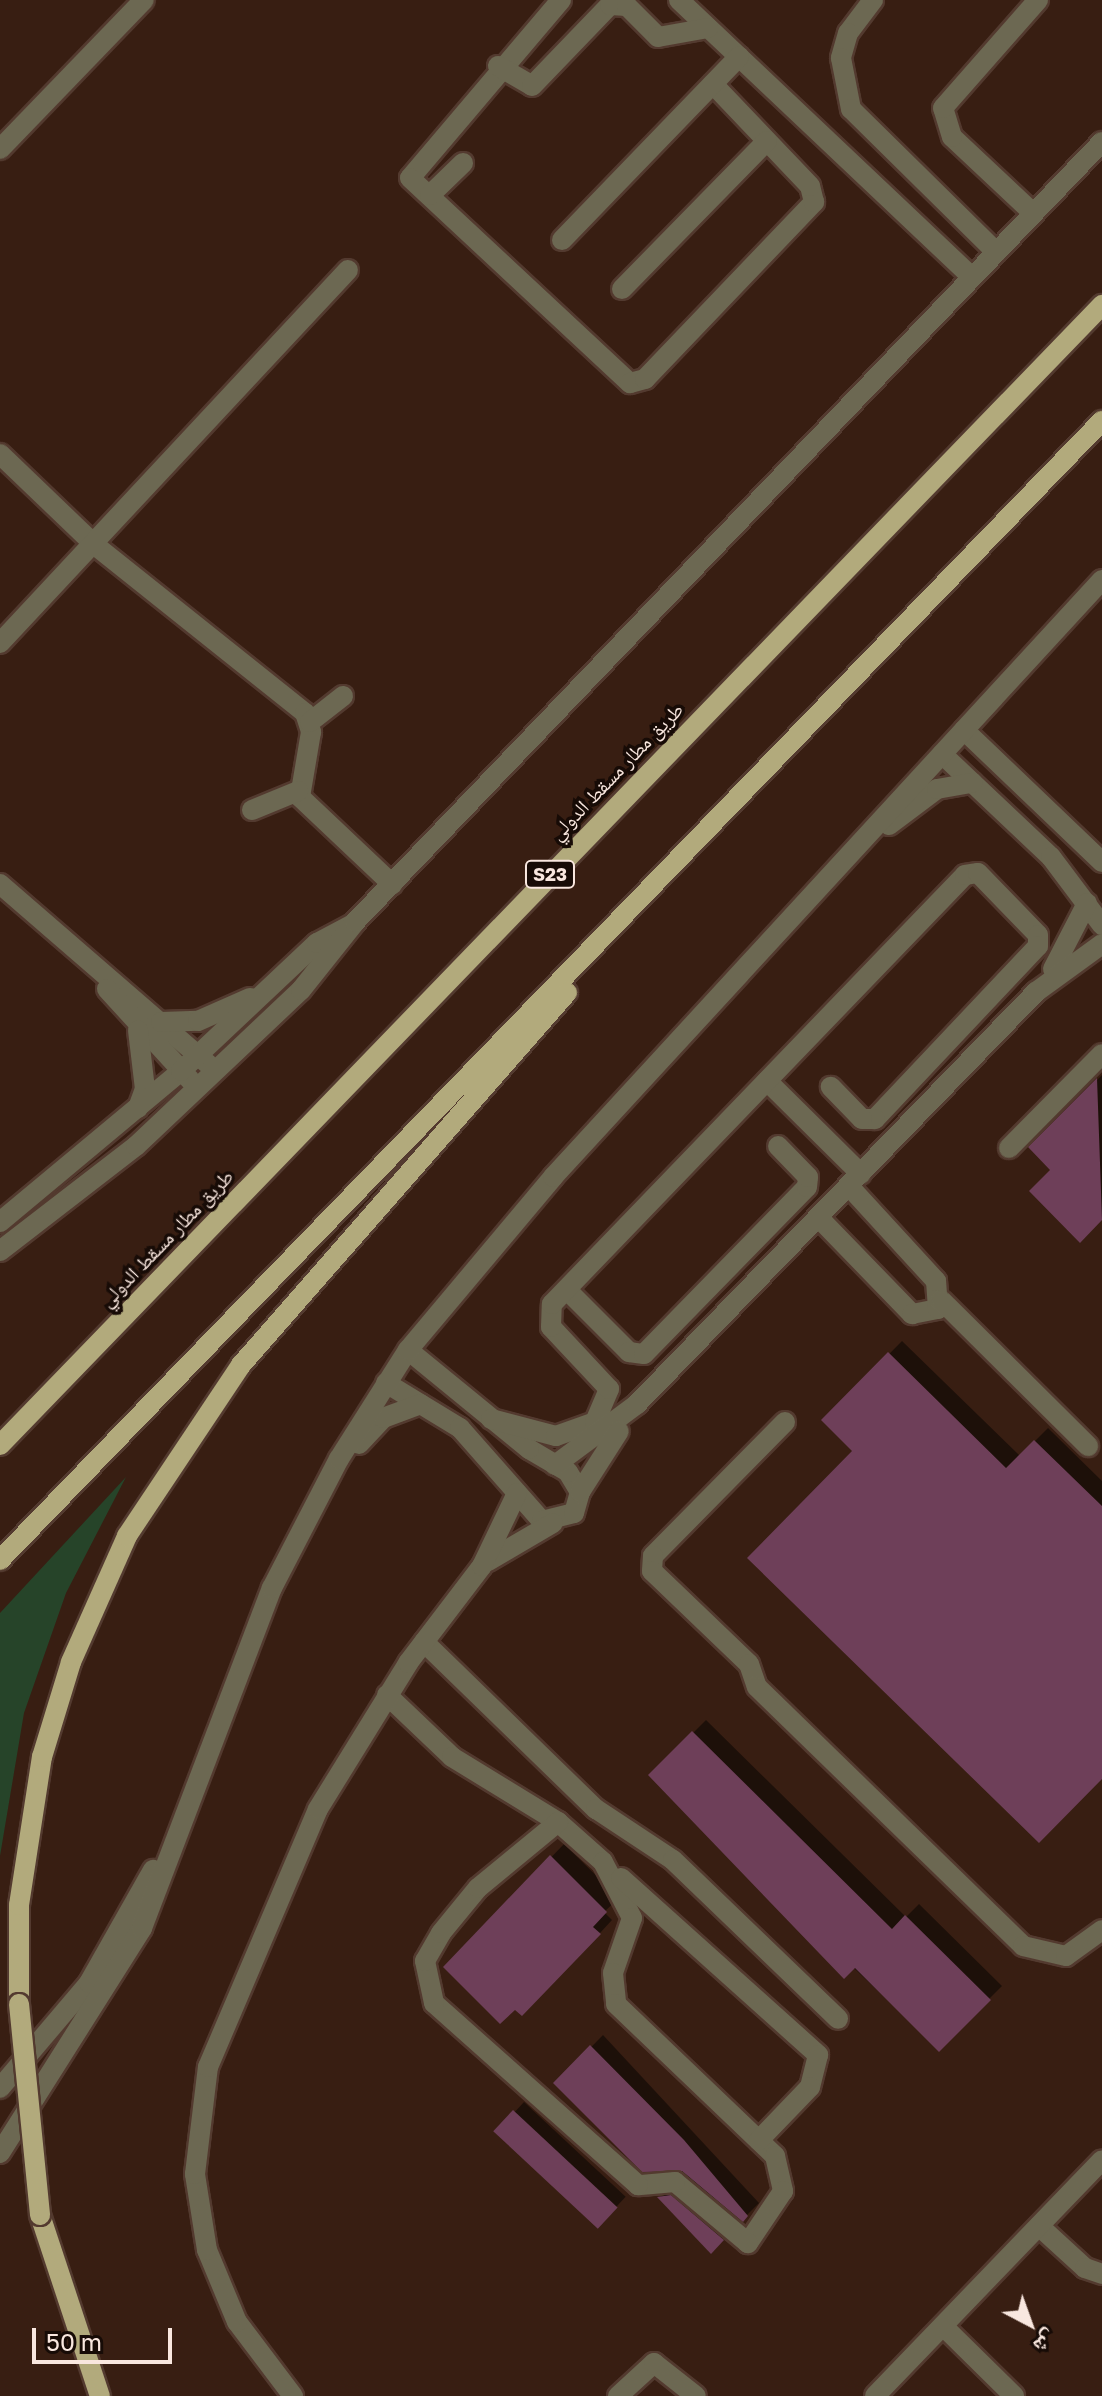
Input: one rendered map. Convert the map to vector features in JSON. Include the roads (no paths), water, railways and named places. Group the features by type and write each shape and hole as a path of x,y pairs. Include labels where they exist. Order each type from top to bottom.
{"main road":[{"name":"طريق مطار مسقط الدولي","path":"0,1445 1102,305"},
{"path":"0,1560 1102,421"},
{"path":"100,2396 40,2215 19,2004 22,1880 42,1757 97,1598 161,1477 289,1307 751,784"}],"street":[{"path":"0,149 144,0"},
{"path":"561,0 498,66 410,178 635,383 814,202 814,191 713,84"},
{"path":"679,0 972,277"},
{"path":"873,0 848,33 841,58 851,109 996,252"},
{"path":"1033,213 952,137 943,108 1038,0"},
{"path":"498,66 532,86 610,5 627,6 658,37 708,28"},
{"path":"562,240 739,57"},
{"path":"622,289 767,141"},
{"path":"0,1251 199,1089 311,979 355,922 1102,142"},
{"path":"430,195 463,163"},
{"path":"0,643 96,546 348,270"},
{"path":"0,454 96,546 280,688 310,722"},
{"path":"0,2088 101,1965 142,1895 317,1497 408,1350 502,1235 1102,580"},
{"path":"298,791 310,722 343,696"},
{"path":"964,730 1030,798 1102,862"},
{"path":"942,754 1051,857 1102,925"},
{"path":"853,851 937,789 972,783"},
{"path":"298,791 392,884"},
{"path":"252,810 298,791"},
{"path":"1030,798 1102,844"},
{"path":"491,1419 567,1436 601,1413 607,1384 549,1321 552,1304 965,875 978,873 1038,935 1038,946 875,1119 862,1119 831,1087"},
{"path":"0,884 95,973 161,1022 217,1072"},
{"path":"555,1465 637,1404 1036,992 1075,938 1087,903"},
{"path":"0,1222 181,1071 317,943 355,922"},
{"path":"1036,992 1102,944"},
{"path":"95,973 138,1030 199,1089"},
{"path":"161,1022 198,1021 265,992"},
{"path":"138,1030 145,1089 138,1108"},
{"path":"1068,1087 1102,1045"},
{"path":"1009,1148 1102,1054"},
{"path":"767,1081 855,1180 936,1281 942,1301 1088,1446"},
{"path":"567,1290 629,1352 644,1354 807,1187 808,1177 778,1146"},
{"path":"819,1218 912,1314 930,1315 942,1301"},
{"path":"408,1350 491,1419 555,1465 580,1492"},
{"path":"386,1383 468,1435 542,1521 553,1523"},
{"path":"317,1497 383,1418 421,1404"},
{"path":"482,1566 574,1513 580,1492 637,1404"},
{"path":"785,1422 653,1556 652,1571 749,1664 757,1687 1023,1946 1066,1956 1102,1930"},
{"path":"293,2396 237,2322 207,2250 195,2174 198,2120 217,2041 274,1899 387,1695 482,1566 517,1493"},
{"path":"424,1642 596,1809 673,1860 838,2019"},
{"path":"387,1695 452,1757 558,1822 818,2055 810,2087 759,2140"},
{"path":"0,2153 142,1928 198,1795 222,1714"},
{"path":"558,1822 478,1888 441,1933 424,1969 434,2003 638,2185 675,2182 748,2243 783,2191 775,2156 616,2004 613,1973 632,1918 603,1862"},
{"path":"875,2396 1102,2160"},
{"path":"1039,2226 1089,2272 1102,2274"},
{"path":"943,2326 1014,2396"},
{"path":"618,2396 654,2363 696,2396"}]}
